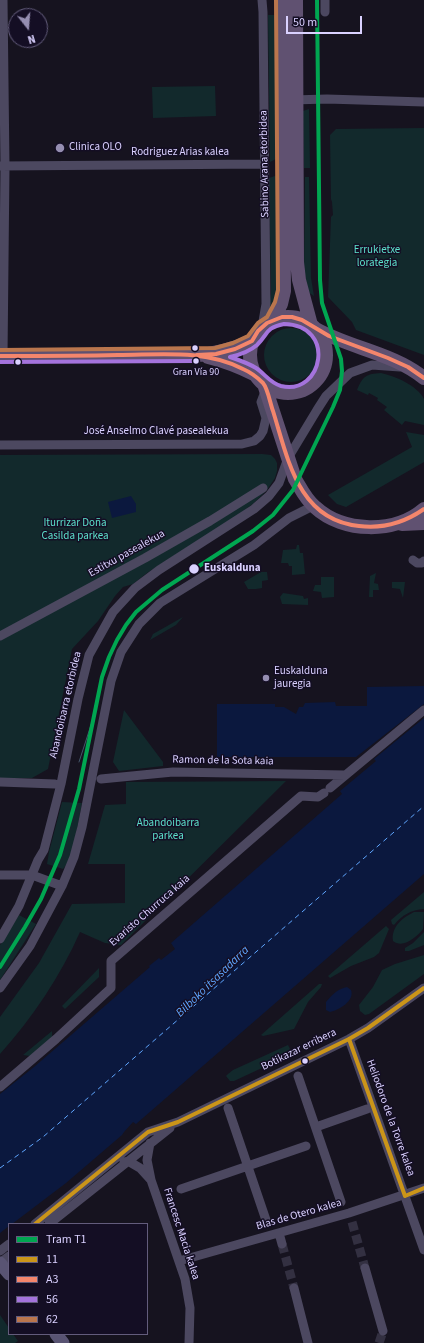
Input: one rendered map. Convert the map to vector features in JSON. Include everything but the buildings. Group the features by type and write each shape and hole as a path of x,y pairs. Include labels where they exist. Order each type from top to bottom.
{"main road":[{"name":"Sabino Arana etorbidea","path":"282,0 289,100 297,262 299,280 313,327"},
{"name":"Sabino Arana etorbidea","path":"267,324 281,304 284,291 289,100 296,0"},
{"path":"2,356 197,355 223,352 235,349 252,341 267,324 282,318 292,317 302,320 329,336 408,367 424,378"},
{"path":"197,355 218,359 238,366 274,390 296,392 307,387 316,380 322,371 325,360 325,349 322,338 313,327"},
{"path":"252,341 250,350 252,368 262,383 296,479 313,506 322,513 348,524 364,526 424,523"},
{"path":"396,524 406,521 424,509"},
{"path":"0,1263 8,1273"},
{"path":"57,1335 63,1343"}],"street":[{"path":"2,356 3,0"},
{"name":"Sabino Arana etorbidea","path":"262,0 267,324"},
{"path":"325,0 325,12"},
{"path":"289,100 424,102"},
{"name":"Rodriguez Arias kalea","path":"2,166 264,164"},
{"name":"Abandoibarra etorbidea","path":"0,939 19,906 38,860 44,850 61,784 78,699 89,655 113,612 135,588 159,570 254,510 269,496 279,483 288,458 326,396 350,374 372,365 408,367"},
{"name":"José Anselmo Clavé pasealekua","path":"0,445 242,444 254,441 263,431 266,418 261,402 262,383"},
{"name":"Estitxu pasealekua","path":"0,636 145,558 210,521 263,488"},
{"path":"0,988 30,946 62,886 74,857 82,827 110,681 121,652 139,624 160,604 254,545 289,518 313,506"},
{"path":"413,560 417,563 422,563 424,561"},
{"name":"Evaristo Churruca kaia","path":"0,1087 56,1039 111,988 111,960 301,796 318,797 422,712"},
{"name":"Ramon de la Sota kaia","path":"101,780 173,772 345,775"},
{"path":"0,782 55,784"},
{"path":"0,875 32,875 62,886"},
{"name":"Botikazar erribera","path":"36,1223 148,1132 178,1122 349,1039 368,1028 424,988"},
{"name":"Heliodoro de la Torre kalea","path":"349,1039 424,1250"},
{"path":"298,1076 316,1127 312,1143 341,1202"},
{"path":"228,1108 267,1223"},
{"path":"316,1127 367,1109"},
{"name":"Botikazar erribera","path":"50,1223 178,1122"},
{"name":"Francesc Macia kalea","path":"150,1143 146,1160 151,1180 185,1279 190,1308 189,1343"},
{"path":"181,1189 312,1143"},
{"path":"105,1168 128,1161"},
{"name":"Francesc Macia kalea","path":"128,1161 140,1168 151,1180"},
{"name":"Blas de Otero kalea","path":"179,1260 279,1233 351,1217 424,1188"},
{"path":"279,1233 282,1244"},
{"path":"0,1251 8,1245"},
{"path":"0,1263 8,1257"},
{"path":"365,1268 383,1331"},
{"path":"294,1288 308,1343"}],"green space":[{"path":"268,15 278,15 278,158 270,162"},
{"path":"215,86 216,116 153,118 152,87"},
{"path":"309,109 310,168 304,168 303,111"},
{"name":"Errukietxe lorategia","path":"424,128 424,355 356,330 352,322 328,297 331,217 333,215 331,199 330,135 336,129"},
{"path":"278,175 278,289 274,303 268,309 271,294 269,178"},
{"path":"305,177 309,177 311,278 314,296 308,292 304,270"},
{"path":"291,328 301,330 310,336 316,345 318,355 316,365 310,374 301,380 291,382 281,380 272,374 266,365 264,355 266,345 272,336 281,330"},
{"path":"381,373 393,376 406,382 421,394 424,399 424,425 405,421 402,425 384,410 387,407 377,400 378,398 369,393 368,395 357,390 363,379 368,375"},
{"path":"406,432 424,435 424,462 346,507 337,504 328,495 412,447"},
{"name":"Iturrizar Doña Casilda parkea","path":"0,455 271,455 277,463 275,478 267,490 254,503 238,515 147,573 133,584 123,587 98,621 72,649 48,769 32,778 0,778"},
{"path":"297,545 299,545 300,553 303,553 305,574 292,575 292,566 289,566 288,563 281,563 283,550 296,549"},
{"path":"261,572 267,572 268,580 262,581 262,588 248,589 244,582"},
{"path":"376,573 374,583 378,584 379,590 373,590 373,597 369,597 370,576"},
{"path":"321,577 334,577 334,597 322,598 321,592 313,591 315,585 321,585"},
{"path":"392,582 405,582 403,598 400,589 392,588"},
{"path":"283,593 303,596 304,599 308,598 308,605 282,604 280,597"},
{"path":"183,617 176,625 150,640 153,634"},
{"path":"124,710 163,762 163,766 119,771 113,762"},
{"name":"Abandoibarra parkea","path":"286,781 121,945 105,943 80,932 55,981 24,1026 0,1054 0,1017 39,963 72,904 125,903 125,864 88,864 105,805 126,804 126,782"},
{"path":"62,802 82,803 73,848 67,864 63,869 47,864"},
{"path":"424,892 424,909 407,914 400,918 394,925 392,924 391,920"},
{"path":"414,912 424,912 423,929 414,938 405,943 401,944 393,941 394,931 398,924 405,917"},
{"path":"19,915 36,924 0,980 0,945"},
{"path":"386,926 389,929 379,953 374,957 351,966 330,978 328,976"},
{"path":"424,932 424,945 409,951 405,951 405,948 413,943"},
{"path":"424,955 424,974 369,1014 365,1015 360,1011 359,1005 373,987 382,970 395,964"},
{"path":"99,968 99,977 65,1009 62,1006"},
{"path":"319,984 322,984 321,987 308,1002 294,1029 263,1036 261,1035"},
{"path":"52,1031 52,1038 30,1056 23,1055"},
{"path":"288,1045 290,1049 277,1061 234,1081 230,1081 226,1076 233,1070"},
{"path":"0,1315 8,1327 8,1335 14,1335 18,1341 15,1343 0,1343"}],"water":[{"path":"131,496 136,504 136,512 112,518 108,502"},
{"path":"424,686 424,704 356,757 217,757 217,704 275,704 275,707 284,707 296,714 299,707 303,707 305,703 335,702 336,706 367,706 367,687"},
{"name":"Bilboko itsasadarra","path":"424,718 424,874 136,1124 133,1122 122,1135 66,1183 13,1223 8,1223 8,1227 0,1233 0,1094 34,1067 150,967 149,966 159,958 161,960 175,949 171,943 342,794 340,791 376,761 374,759"},
{"path":"347,987 351,990 351,998 342,1007 334,1011 330,1012 326,1010 326,1002 330,997"}],"ferry route":[{"path":"0,1168 43,1137 424,806"}],"tunnel":[{"path":"352,1222 365,1268"},
{"path":"282,1244 294,1288"},
{"path":"379,1343 383,1331"}],"tram line":[{"name":"T1","path":"0,967 41,899 60,855 79,789 102,677 117,640 136,612 162,590 253,531 273,515 293,490 340,390 342,371 341,359 322,303 320,280 317,0"},
{"path":"79,762 92,722"}],"transit line":[{"name":"62","path":"0,350 215,348 233,343 248,336 258,323 267,317 275,302 278,290 276,0"},
{"name":"A3","path":"197,355 216,354 235,349 252,341 258,331 267,323 282,317 292,317 302,320 329,336 408,367 424,378"},
{"name":"56","path":"284,324 301,327 312,336 317,347 318,359 314,371 307,381 295,386 281,386 274,383 253,366 230,357 251,349 261,341 270,329 284,324"},
{"name":"A3","path":"0,356 182,354 213,358 228,363 251,373 265,386 291,467 309,500 322,512 338,521 359,526 376,527 393,524 409,518 424,509"},
{"name":"56","path":"0,362 196,361"},
{"name":"11","path":"36,1223 148,1132 178,1122 349,1039 368,1028 424,988"},
{"name":"11","path":"349,1039 405,1196 424,1188"}],"place":[{"name":"Clinica OLO","path":"60,148"},
{"name":"Gran Vía 90","path":"196,361"},
{"name":"Euskalduna","path":"194,569"},
{"name":"Euskalduna jauregia","path":"266,678"}]}
